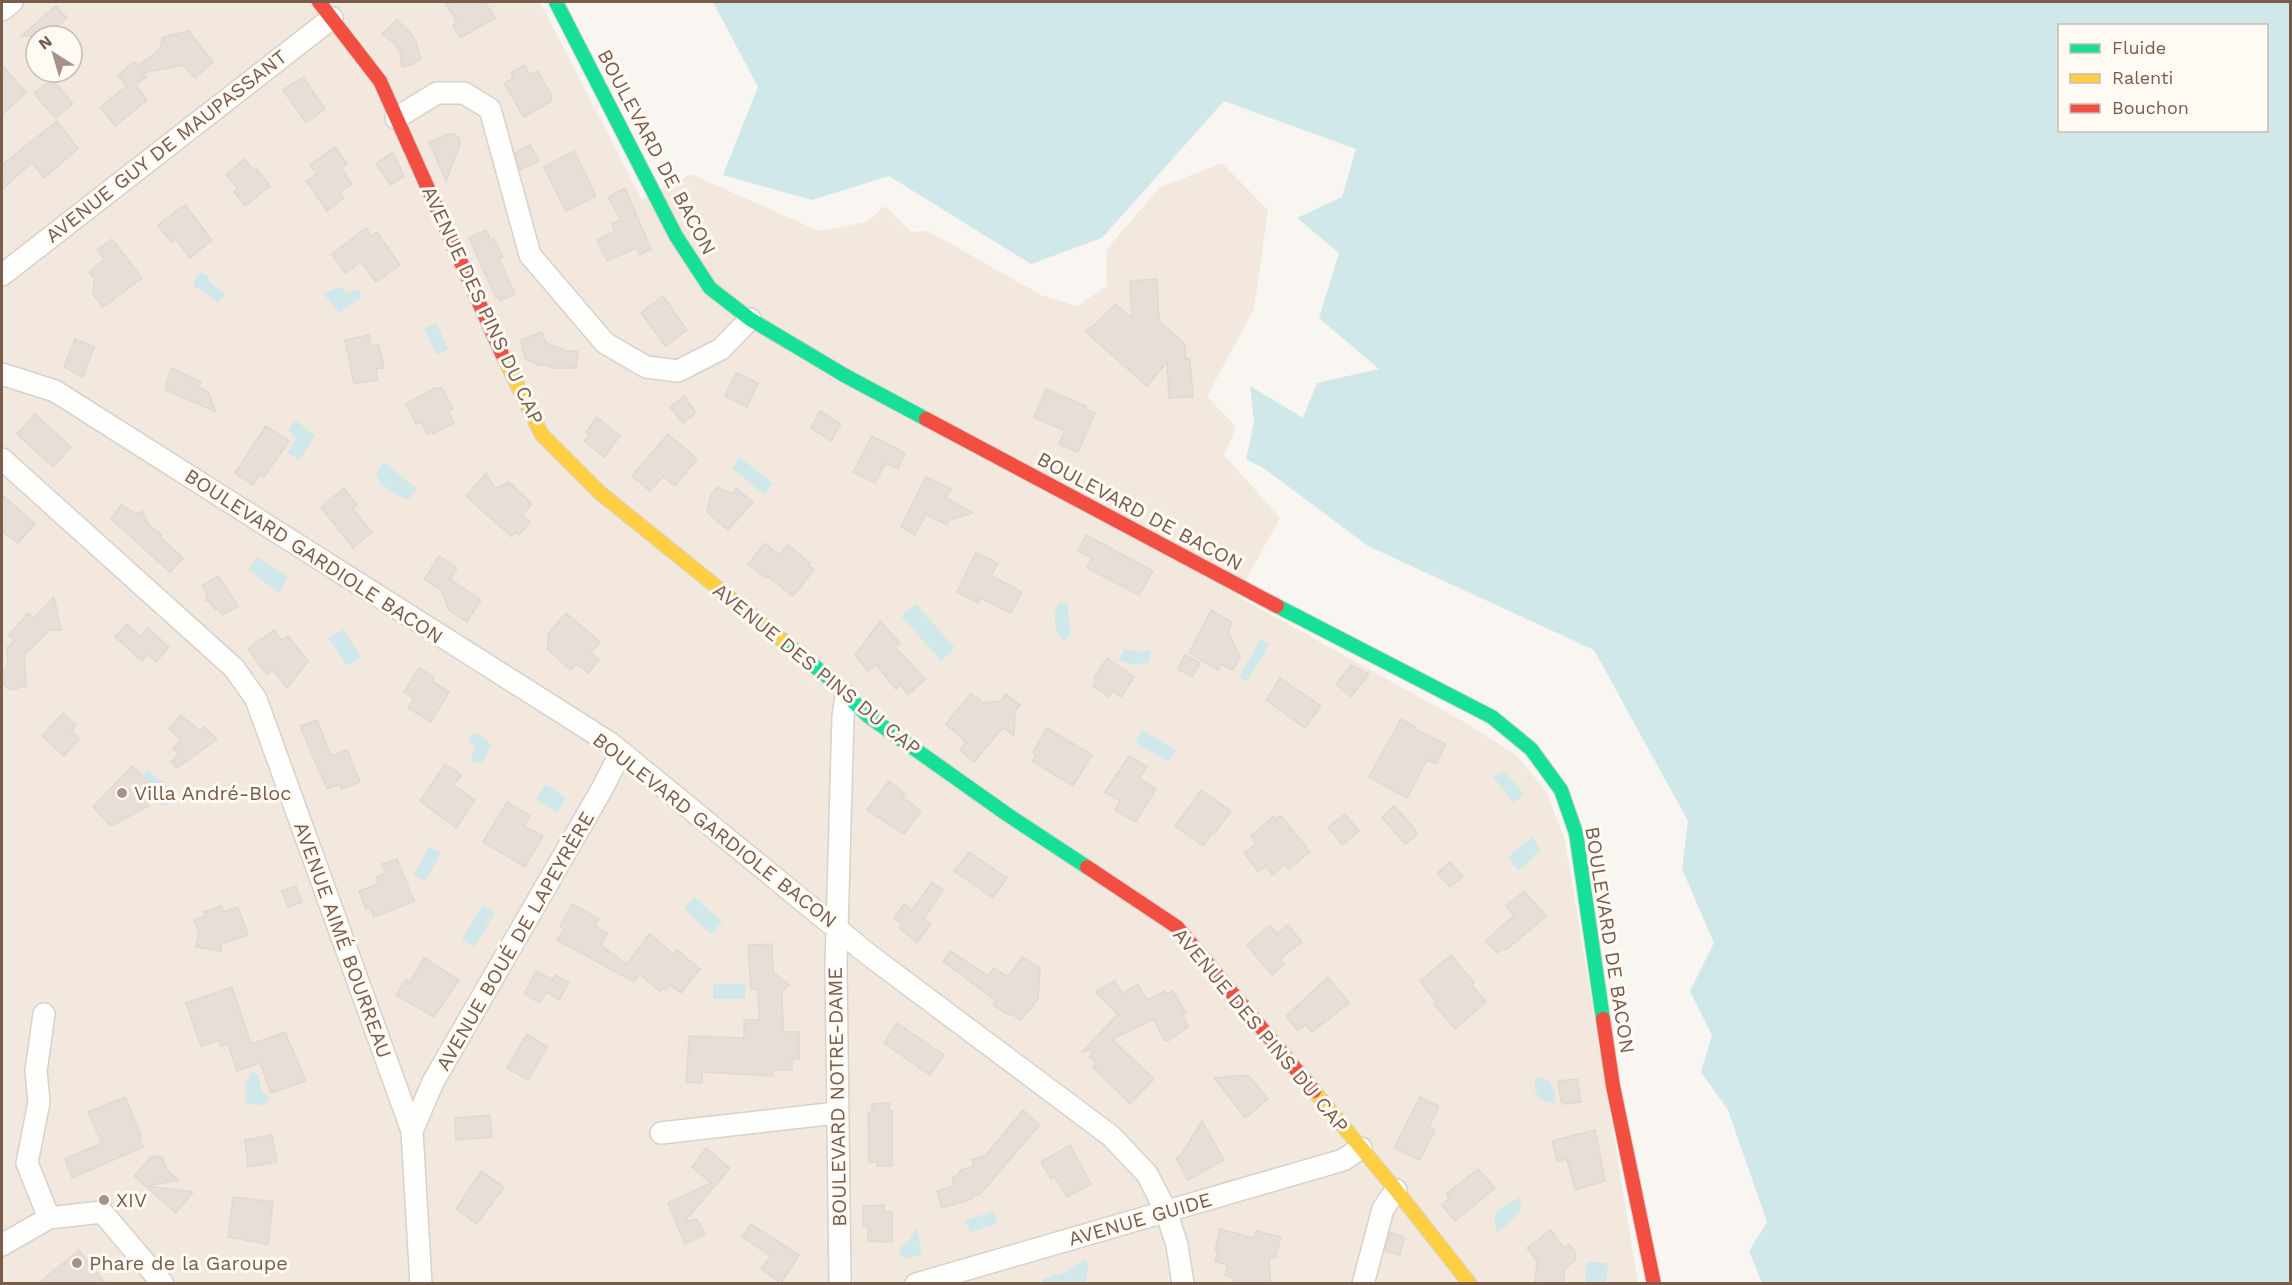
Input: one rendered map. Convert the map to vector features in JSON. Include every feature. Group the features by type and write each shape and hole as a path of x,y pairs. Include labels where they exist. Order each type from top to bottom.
{"street":[{"path":"2,10 12,2"},
{"name":"BOULEVARD DE BACON","path":"556,2 676,236 710,288 750,319 844,375 1234,584 1492,717 1531,749 1561,790 1576,833 1613,1086 1654,1284"},
{"name":"AVENUE DES PINS DU CAP","path":"326,10 380,81 432,193 508,370 542,435 598,492 829,678 868,716 1008,815 1178,927 1396,1190"},
{"name":"AVENUE GUY DE MAUPASSANT","path":"2,275 326,10"},
{"path":"396,118 437,93 464,93 489,109 530,255 606,343 646,367 678,371 721,349 750,319"},
{"name":"BOULEVARD GARDIOLE BACON","path":"2,374 55,391 610,743 869,955 1111,1136 1147,1174 1166,1211 1177,1245 1183,1284"},
{"name":"AVENUE AIMÉ BOURREAU","path":"2,459 234,668 256,699 412,1131 421,1284"},
{"name":"BOULEVARD NOTRE-DAME","path":"840,1284 836,1113 836,927 843,717 846,696"},
{"name":"AVENUE BOUÉ DE LAPEYRÈRE","path":"412,1131 433,1082 602,789 621,752"},
{"path":"44,1014 36,1071 39,1102 27,1163 48,1218"},
{"path":"661,1133 836,1113"},
{"name":"AVENUE GUIDE","path":"916,1284 1343,1160 1361,1148"},
{"path":"1363,1284 1383,1209 1396,1190 1470,1284"},
{"path":"2,1245 48,1218 102,1212 163,1284"}],"shaded area":[{"path":"2,2 540,2 642,200 691,174 819,231 866,222 885,206 911,232 928,231 1041,295 1077,306 1107,286 1107,249 1159,188 1222,163 1268,210 1254,309 1207,396 1236,427 1224,455 1280,518 1237,596 1466,723 1515,754 1546,791 1565,841 1638,1283 2,1284"}],"water":[{"path":"713,2 2290,2 2290,1283 1762,1283 1749,1251 1767,1222 1728,1110 1701,1072 1712,1035 1690,991 1714,943 1682,869 1688,821 1594,650 1368,546 1265,469 1246,459 1254,422 1250,386 1303,418 1317,383 1379,369 1319,318 1339,253 1297,218 1342,197 1356,149 1224,101 1102,238 1031,264 889,176 812,200 723,175 758,87"},
{"path":"201,272 208,276 211,284 226,294 217,303 206,292 195,288 194,280"},
{"path":"340,287 348,293 359,289 362,297 339,313 323,293"},
{"path":"437,323 448,349 436,355 424,328"},
{"path":"296,420 315,436 299,460 288,453 296,438 288,430"},
{"path":"740,457 773,484 764,495 732,468"},
{"path":"384,462 417,489 408,500 382,486 376,474"},
{"path":"258,557 288,577 279,593 248,570"},
{"path":"1067,603 1071,634 1065,641 1056,629 1055,614 1058,604"},
{"path":"916,604 955,648 941,661 901,616"},
{"path":"343,629 361,658 347,666 329,638"},
{"path":"1260,639 1269,644 1247,682 1240,676"},
{"path":"1125,649 1137,652 1151,650 1149,663 1132,665 1119,660"},
{"path":"1142,730 1175,750 1168,762 1135,742"},
{"path":"474,733 483,737 491,745 482,763 473,763 471,757 475,745 469,742 469,737"},
{"path":"147,769 176,795 175,802 162,806 146,784 148,780 142,774"},
{"path":"1504,771 1524,794 1514,803 1493,777"},
{"path":"546,784 566,798 557,813 536,800"},
{"path":"1532,837 1541,850 1519,871 1508,857"},
{"path":"429,847 441,853 425,881 413,875"},
{"path":"695,897 722,922 711,934 684,909"},
{"path":"483,905 495,913 474,947 462,939"},
{"path":"713,984 745,984 745,999 713,999"},
{"path":"251,1073 259,1076 261,1091 270,1098 263,1105 246,1104 245,1085"},
{"path":"1536,1077 1550,1081 1555,1093 1554,1104 1540,1100 1534,1088"},
{"path":"1519,1197 1522,1209 1497,1232 1494,1217 1498,1210"},
{"path":"994,1211 997,1224 970,1232 965,1220"},
{"path":"917,1228 922,1254 904,1259 899,1253 900,1248 908,1242"},
{"path":"1085,1259 1088,1267 1086,1283 1042,1283 1043,1279 1066,1272"},
{"path":"1587,1262 1608,1263 1606,1283 1585,1283"}],"building":[{"path":"445,2 485,2 495,18 460,38 453,25 457,22"},
{"path":"56,6 67,18 60,24 35,24"},
{"path":"397,20 410,32 421,59 402,67 400,51 382,34"},
{"path":"189,31 213,62 195,78 183,65 143,73 146,77 136,85 147,100 115,126 100,107 127,86 118,75 134,62 138,66 160,49 163,37"},
{"path":"2,65 26,93 2,114"},
{"path":"524,65 530,75 538,71 551,95 551,101 524,117 504,84 513,78 511,73"},
{"path":"303,77 325,109 306,123 283,90"},
{"path":"46,84 56,84 73,104 55,118 34,93"},
{"path":"57,121 78,149 44,178 32,163 2,189 2,165"},
{"path":"455,134 459,138 460,145 446,181 429,142"},
{"path":"530,145 539,161 520,170 515,153"},
{"path":"335,147 347,164 341,168 352,184 340,192 344,198 327,211 306,181 317,174 310,165"},
{"path":"574,151 596,196 566,211 544,167"},
{"path":"393,152 404,176 391,185 376,164"},
{"path":"245,159 254,171 257,169 270,186 245,206 234,192 238,189 226,174"},
{"path":"625,188 651,249 640,255 636,248 607,261 597,240 615,231 612,224 621,220 608,197"},
{"path":"185,205 212,240 190,258 176,239 171,242 158,225"},
{"path":"366,228 372,236 377,232 400,265 376,282 361,262 345,273 332,254"},
{"path":"486,230 491,241 494,239 503,257 499,259 515,294 500,301 499,296 496,298 469,238"},
{"path":"112,239 142,278 103,307 93,294 94,278 89,272 105,259 97,250"},
{"path":"1157,279 1159,321 1185,344 1186,359 1190,359 1193,397 1169,398 1167,362 1147,386 1085,331 1097,323 1115,304 1132,318 1130,281"},
{"path":"663,296 687,330 665,346 641,313"},
{"path":"542,332 546,343 567,351 578,351 576,368 551,368 551,366 539,365 525,359 521,340"},
{"path":"369,335 371,346 379,345 384,368 376,369 378,380 354,384 345,340"},
{"path":"75,339 94,347 83,377 64,367"},
{"path":"172,368 201,382 199,387 208,392 216,412 166,390 166,383"},
{"path":"736,373 758,383 747,407 725,396"},
{"path":"435,388 442,388 453,409 448,411 454,423 433,434 431,431 427,434 421,422 416,424 406,404"},
{"path":"1046,389 1086,406 1084,409 1095,413 1078,452 1059,444 1065,431 1034,417"},
{"path":"684,396 696,413 683,423 670,407"},
{"path":"820,411 841,424 831,441 811,428"},
{"path":"35,414 71,447 53,467 17,434"},
{"path":"597,417 620,436 604,457 584,441 589,435 586,432"},
{"path":"266,426 289,441 264,477 260,474 253,485 235,473"},
{"path":"668,434 697,459 675,486 663,476 650,491 632,476"},
{"path":"872,436 905,453 898,469 886,463 875,483 853,472"},
{"path":"486,473 495,489 509,482 530,502 531,505 522,515 530,522 519,535 516,532 512,537 466,496"},
{"path":"926,477 951,489 946,498 973,513 949,520 947,525 926,514 915,535 901,527"},
{"path":"717,487 732,494 736,488 753,502 728,530 707,512 711,495"},
{"path":"344,488 357,505 353,509 372,532 353,548 321,507"},
{"path":"2,495 35,524 18,543 2,531"},
{"path":"121,505 137,514 142,511 150,526 162,535 160,537 183,558 170,572 111,519"},
{"path":"1086,535 1153,571 1139,595 1087,568 1092,558 1078,551"},
{"path":"765,543 779,555 788,545 810,563 808,565 814,570 793,596 748,564"},
{"path":"976,553 998,563 991,576 1022,592 1011,613 980,598 978,603 957,592"},
{"path":"439,556 457,568 450,579 481,600 467,622 449,610 441,590 424,579"},
{"path":"218,576 238,606 222,615 218,608 215,610 210,602 206,601 207,593 202,586"},
{"path":"54,597 61,630 50,630 24,655 26,686 10,690 2,683 2,673 8,666 7,648 14,640 9,635 28,613 34,618"},
{"path":"1211,610 1232,622 1228,631 1240,657 1233,670 1221,664 1218,670 1189,653"},
{"path":"566,613 600,642 591,653 599,660 588,673 577,664 571,670 548,650 548,634"},
{"path":"880,621 900,643 895,647 925,679 908,695 900,684 896,689 876,665 868,671 855,655"},
{"path":"127,624 140,637 148,628 169,647 156,662 148,654 142,661 115,637"},
{"path":"274,630 282,641 288,636 308,661 287,688 273,670 267,675 248,649"},
{"path":"1185,655 1200,663 1192,677 1178,669"},
{"path":"1107,658 1134,677 1121,697 1113,691 1109,697 1093,686 1097,680 1094,678"},
{"path":"1351,665 1369,674 1351,697 1336,684"},
{"path":"419,668 434,677 432,681 449,692 431,722 408,708 414,698 404,692"},
{"path":"1280,678 1321,706 1305,728 1266,700"},
{"path":"971,693 983,703 1001,701 1006,694 1020,705 1015,712 1014,736 1003,727 974,762 960,750 966,742 946,724"},
{"path":"63,713 76,725 71,731 79,739 64,756 42,736"},
{"path":"181,715 200,731 204,727 217,739 177,768 171,762 179,754 173,749 181,740 169,729"},
{"path":"1401,719 1416,727 1415,729 1446,744 1436,764 1427,759 1407,798 1369,777"},
{"path":"317,720 331,756 347,750 360,782 341,789 340,784 327,789 300,726"},
{"path":"1047,728 1092,755 1073,786 1032,761 1036,754 1033,752"},
{"path":"1129,756 1147,767 1139,778 1156,789 1136,822 1115,810 1120,801 1105,792"},
{"path":"445,764 461,775 454,785 475,800 456,828 420,801"},
{"name":"Villa André-Bloc","path":"132,766 149,782 141,791 149,806 111,826 93,807"},
{"path":"889,781 905,794 903,797 921,811 904,834 867,810"},
{"path":"1201,790 1231,811 1203,846 1175,826"},
{"path":"507,802 530,816 524,826 543,836 525,867 483,842"},
{"path":"1394,806 1414,828 1417,835 1405,844 1382,817"},
{"path":"1345,814 1359,831 1342,845 1328,827"},
{"path":"1274,816 1276,820 1281,816 1310,852 1289,869 1285,864 1272,875 1266,866 1258,872 1244,853 1256,843 1251,836"},
{"path":"969,852 1007,878 993,898 954,871"},
{"path":"397,859 414,901 374,917 370,908 366,909 359,891 378,884 376,877 386,873 382,864"},
{"path":"1450,862 1463,877 1450,887 1437,873"},
{"path":"932,882 943,890 924,919 931,924 917,943 900,928 902,924 894,918 904,904 912,910"},
{"path":"296,886 302,902 288,907 282,891"},
{"path":"1524,891 1546,916 1506,950 1504,948 1497,953 1486,941 1514,915 1506,906"},
{"path":"572,904 599,919 595,926 607,933 601,945 627,964 649,934 674,954 677,950 700,969 681,993 670,985 660,991 639,974 634,982 557,940 564,929 560,926"},
{"path":"221,906 224,912 238,907 248,935 221,944 221,951 196,947 199,933 194,920 206,916 204,912"},
{"path":"1270,925 1277,934 1288,925 1302,942 1280,959 1284,964 1272,975 1247,945"},
{"path":"772,944 773,972 789,985 782,992 783,1032 799,1032 799,1059 792,1059 792,1070 773,1070 773,1076 702,1072 702,1083 686,1082 689,1036 744,1038 744,1020 759,1020 758,989 751,989 748,945"},
{"path":"950,951 988,976 994,968 1008,977 1022,957 1040,968 1038,999 1021,1020 1010,1013 1009,1015 993,1005 996,1001 943,961"},
{"path":"1451,955 1486,1002 1455,1029 1434,1004 1436,1002 1420,981"},
{"path":"424,958 459,980 434,1017 396,995 406,980 410,982"},
{"path":"536,971 553,980 555,975 569,983 559,1000 546,992 540,1003 524,994"},
{"path":"1328,977 1349,1003 1312,1032 1305,1024 1298,1031 1286,1016"},
{"path":"1115,981 1122,994 1138,984 1147,1000 1165,991 1167,994 1173,991 1186,1013 1183,1015 1188,1027 1168,1041 1164,1040 1154,1019 1112,1039 1154,1079 1130,1104 1093,1067 1096,1064 1090,1057 1093,1052 1091,1050 1082,1052 1118,1014 1095,992"},
{"path":"232,987 251,1044 285,1032 306,1081 271,1093 260,1063 237,1071 228,1044 221,1046 219,1040 201,1046 186,1003"},
{"path":"897,1023 944,1055 930,1075 884,1043"},
{"path":"527,1034 547,1047 528,1080 507,1068"},
{"path":"1248,1075 1268,1099 1245,1118 1214,1078"},
{"path":"1577,1079 1581,1102 1563,1104 1558,1081"},
{"path":"125,1097 141,1135 143,1147 72,1178 65,1159 102,1143 88,1112"},
{"path":"1420,1097 1439,1106 1429,1127 1435,1130 1420,1160 1394,1148"},
{"path":"889,1103 889,1111 892,1111 892,1166 877,1166 877,1162 869,1162 868,1113 872,1112 872,1104"},
{"path":"1023,1110 1040,1125 980,1194 971,1197 972,1199 942,1208 937,1191 954,1186 952,1177 957,1176 961,1170 974,1166 972,1160 986,1155"},
{"path":"490,1115 492,1137 456,1140 455,1118"},
{"path":"1202,1121 1224,1160 1188,1180 1176,1158 1181,1155"},
{"path":"1595,1130 1605,1181 1575,1190 1567,1159 1557,1161 1552,1141"},
{"path":"272,1135 277,1162 248,1167 245,1140"},
{"path":"1070,1145 1091,1184 1067,1197 1055,1177 1051,1179 1041,1162"},
{"path":"706,1148 730,1168 684,1222 697,1219 705,1235 685,1244 668,1203 711,1183 692,1167"},
{"path":"158,1156 163,1159 167,1170 179,1180 146,1186 193,1192 176,1213 134,1176 151,1157"},
{"path":"1478,1169 1495,1188 1455,1221 1442,1205 1449,1198 1446,1194"},
{"path":"481,1171 504,1187 477,1224 456,1209"},
{"path":"233,1197 273,1202 268,1244 228,1237"},
{"path":"884,1205 884,1212 892,1212 892,1242 868,1241 868,1226 863,1226 863,1206"},
{"path":"751,1224 799,1255 781,1283 761,1269 771,1256 742,1237"},
{"path":"1220,1229 1254,1238 1256,1231 1281,1237 1275,1258 1269,1258 1271,1284 1232,1284 1233,1278 1225,1276 1228,1265 1215,1261"},
{"path":"1551,1230 1564,1248 1569,1244 1575,1252 1576,1259 1564,1270 1564,1284 1535,1284 1537,1261 1527,1248"},
{"path":"1390,1232 1404,1237 1400,1255 1385,1251"},
{"name":"Phare de la Garoupe","path":"79,1250 106,1284 38,1284"}],"traffic: fast":[{"path":"556,2 676,236 710,288 750,319 844,375 926,419"},
{"path":"1277,606 1492,717 1531,749 1561,790 1576,833 1603,1019"},
{"path":"781,639 829,678 868,716 1008,815 1087,867"}],"traffic: slow":[{"path":"502,354 542,435 599,492 781,639"},
{"path":"1314,1091 1470,1284"}],"traffic: jam":[{"path":"319,2 380,81 502,354"},
{"path":"926,419 1277,606"},
{"path":"1087,867 1177,927 1314,1091"},
{"path":"1603,1019 1613,1086 1654,1284"}],"place":[{"name":"Villa André-Bloc","path":"122,793"},
{"name":"XIV","path":"104,1200"},
{"name":"Phare de la Garoupe","path":"77,1263"}]}
